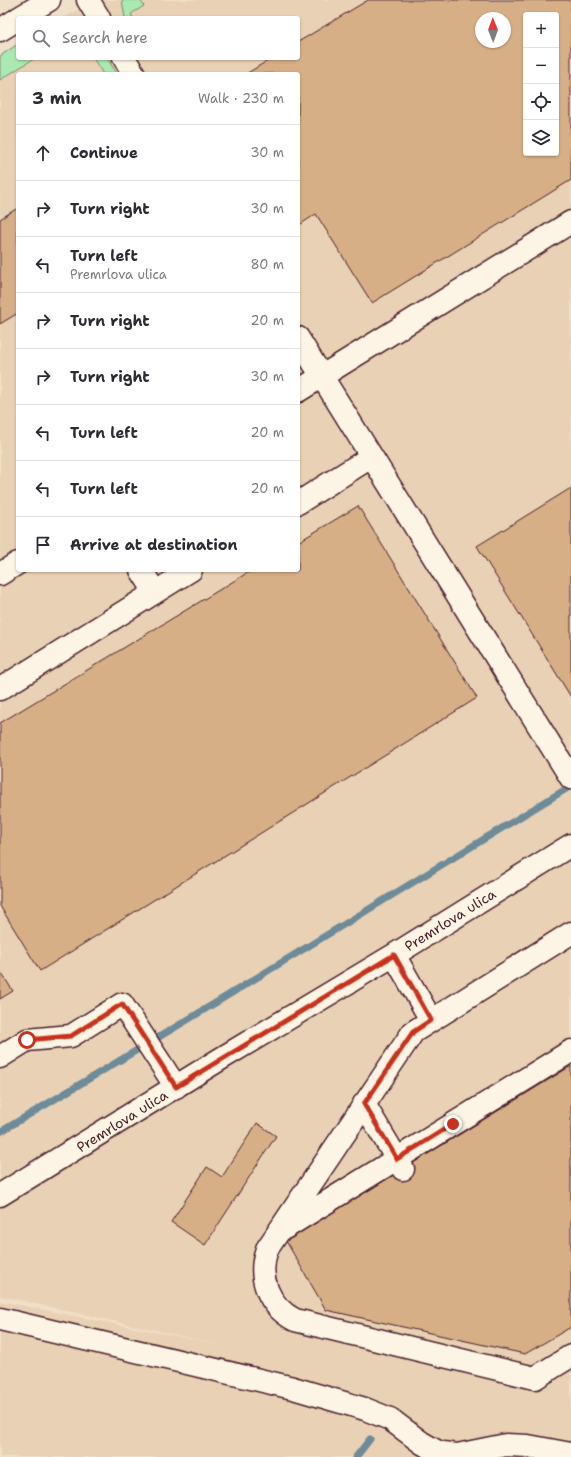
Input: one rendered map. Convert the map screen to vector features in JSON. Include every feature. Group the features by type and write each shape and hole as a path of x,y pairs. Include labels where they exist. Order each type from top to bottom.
{"street":[{"path":"21,16 49,0"},
{"path":"88,0 98,16"},
{"path":"0,30 16,19"},
{"path":"125,60 133,72"},
{"path":"300,390 571,222"},
{"path":"300,341 371,458 570,776"},
{"path":"300,502 371,458"},
{"path":"0,574 16,564"},
{"path":"142,572 155,592"},
{"path":"0,689 188,572"},
{"name":"Premrlova ulica","path":"0,1195 394,955 571,845"},
{"path":"571,933 413,1032 267,1249 263,1261 265,1286 276,1306 286,1315 295,1320 535,1378 571,1356"},
{"path":"394,955 431,1020"},
{"path":"0,1056 27,1040 71,1036 122,1004 176,1087"},
{"path":"279,1232 400,1164 571,1052"},
{"path":"364,1104 400,1164"},
{"path":"0,1319 293,1388 365,1409 390,1419 422,1443 438,1452 457,1455 506,1444 528,1446 571,1454"}],"shaded area":[{"path":"96,0 571,0 571,1457 0,1457 0,1301 226,1346 0,1296 0,56 16,45 16,60 300,60 300,16 67,16"}],"green space":[{"path":"122,0 140,0 144,6 131,14 132,16 125,16"},
{"path":"16,45 16,60 32,60 0,80 0,56"},
{"path":"94,60 108,60 116,72 102,72"}],"building":[{"path":"368,0 571,0 571,180 372,303 316,214 300,225 300,72 249,72 269,60 300,60 300,41"},
{"path":"16,209 16,314 0,324 0,219"},
{"path":"571,488 571,697 477,546"},
{"path":"358,506 477,698 40,971 0,906 0,723 249,572 300,572 300,541"},
{"path":"0,971 13,991 0,999"},
{"path":"571,1066 571,1327 525,1354 326,1310 286,1241"},
{"path":"257,1123 276,1136 205,1245 171,1222 207,1167 222,1177"}],"waterway":[{"path":"0,1132 189,1019 571,786"},
{"path":"356,1457 370,1439"}],"route":[{"path":"27,1040 71,1036 122,1004 176,1087 394,955 431,1020 413,1032 364,1104 397,1159 453,1124"}]}
